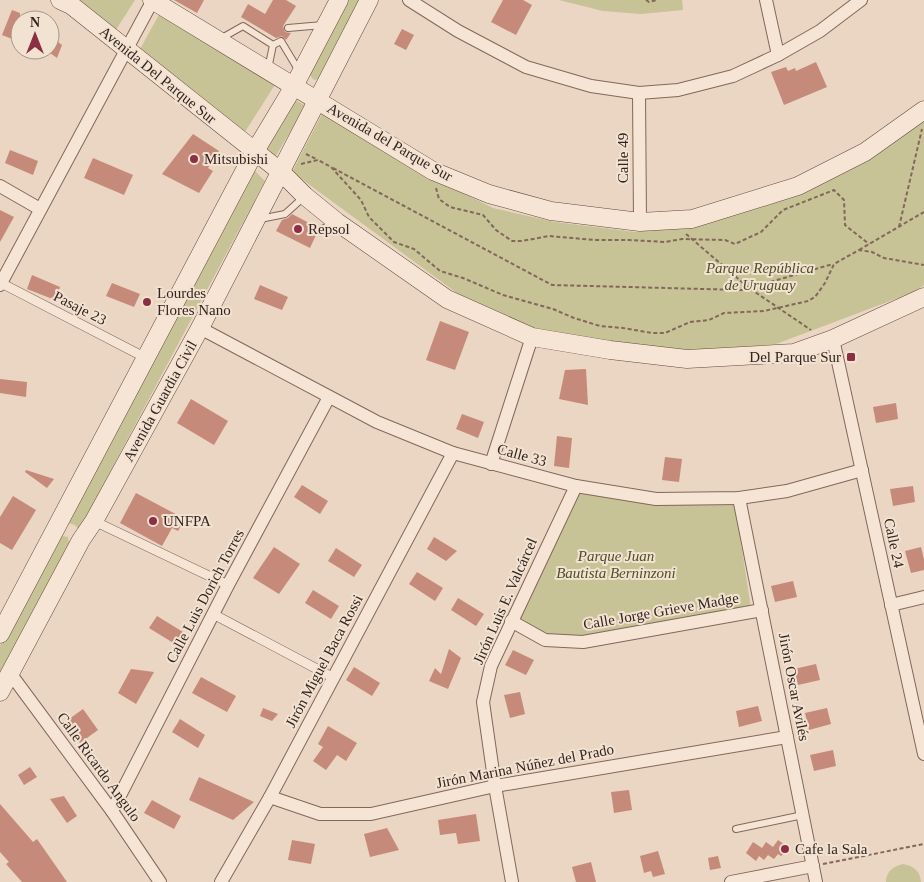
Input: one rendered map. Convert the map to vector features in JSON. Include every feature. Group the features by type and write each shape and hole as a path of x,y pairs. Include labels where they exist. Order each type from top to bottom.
{"main road":[{"name":"Avenida Del Parque Sur","path":"60,0 71,6 254,152"},
{"name":"Avenida del Parque Sur","path":"153,0 268,70 297,80 317,100 433,171 489,194 551,211 640,222 692,219 798,186 865,152 924,110"},
{"name":"Avenida Guardia Civil","path":"0,634 254,152 297,80 339,0"},
{"name":"Avenida Guardia Civil","path":"0,692 200,328 370,0"},
{"path":"254,152 281,172 305,196 336,222 447,299 532,337 610,350 687,359 794,352 830,340 924,297"},
{"path":"56,528 70,527 75,530 82,540"}],"street":[{"path":"0,284 153,0"},
{"path":"409,0 458,31 526,68 591,86 639,93 678,90 733,76 778,54 820,30 861,0"},
{"path":"766,0 778,54"},
{"name":"Calle 49","path":"639,93 640,222"},
{"path":"0,186 40,209"},
{"name":"Pasaje 23","path":"0,284 146,358"},
{"name":"Calle 33","path":"200,328 377,422 453,453 576,486 656,499 739,498 787,491 862,470"},
{"path":"491,464 532,337"},
{"name":"Calle 24","path":"830,340 862,470 924,754"},
{"name":"Calle Luis Dorich Torres","path":"112,811 213,614 329,397"},
{"name":"Jirón Miguel Baca Rossi","path":"221,882 270,797 453,453"},
{"name":"Jirón Luis E. Valcárcel","path":"512,882 495,786 483,702 491,666 576,486"},
{"name":"Jirón Oscar Avilés","path":"739,498 816,882"},
{"path":"94,521 228,586"},
{"path":"891,604 924,597"},
{"name":"Calle Jorge Grieve Madge","path":"511,621 545,640 583,642 762,610"},
{"path":"213,614 334,678"},
{"name":"Calle Ricardo Angulo","path":"10,672 112,811 160,882"},
{"name":"Jirón Marina Núñez del Prado","path":"270,797 320,814 371,814 495,786 787,737"},
{"path":"731,882 813,866"}],"lane":[{"path":"288,28 326,24"},
{"path":"218,40 243,26 273,45"},
{"path":"273,45 281,41 297,80"},
{"path":"268,70 273,45"},
{"path":"256,220 285,214 305,196"},
{"path":"319,231 336,222"},
{"path":"736,828 803,815"}],"path":[{"path":"646,0 649,2 657,0"},
{"path":"899,227 924,122"},
{"path":"281,172 291,170 303,163 318,160 552,285 742,290 834,264 924,212"},
{"path":"331,167 361,200 369,217 394,242 414,249 440,271 463,278 503,295 553,309 600,326 665,333 690,322 709,320 724,313 764,311 808,301 814,297 825,282 834,264"},
{"path":"671,220 749,288 776,308 830,340"},
{"path":"859,250 872,252 884,258 924,265"},
{"path":"813,866 924,844"}],"green space":[{"path":"67,0 135,0 114,33"},
{"path":"345,0 364,0 322,78 314,80 308,73"},
{"path":"559,0 682,0 683,10 641,14 603,11"},
{"path":"161,11 276,83 243,135 139,51"},
{"path":"295,100 306,106 275,157 265,151"},
{"name":"Parque República de Uruguay","path":"323,112 439,181 493,208 555,222 635,232 686,227 786,199 853,167 924,120 924,285 914,292 776,344 677,353 535,328 461,296 292,172"},
{"path":"254,170 265,181 79,530 75,525 65,522"},
{"name":"Parque Juan Bautista Berninzoni","path":"577,490 735,503 751,609 582,638 546,636 517,619"},
{"path":"62,536 68,537 70,548 0,674 0,646 56,542"},
{"path":"903,864 916,870 921,882 886,882 887,875 891,870"}],"building":[{"path":"174,0 204,0 197,13"},
{"path":"273,0 286,0 296,6 283,26 285,32 291,33 286,40 282,36 276,38 241,17 248,4 265,14"},
{"path":"503,0 523,0 532,5 516,35 491,22"},
{"path":"10,15 10,38 2,35"},
{"path":"402,29 414,35 406,50 394,44"},
{"path":"816,62 827,87 784,105 771,72 786,67 788,71 795,68 796,71"},
{"name":"Mitsubishi","path":"193,134 219,151 208,168 213,171 199,193 162,174"},
{"path":"10,150 38,161 33,175 5,163"},
{"path":"93,158 133,175 124,195 84,178"},
{"path":"0,210 14,217 0,242"},
{"name":"Repsol","path":"292,214 317,227 314,230 316,235 310,248 276,231 282,220"},
{"path":"32,275 60,287 55,300 27,289"},
{"path":"112,283 140,294 134,307 106,296"},
{"path":"260,285 288,297 282,310 254,299"},
{"path":"440,321 469,332 455,370 426,360"},
{"path":"586,369 588,405 559,399 565,370"},
{"path":"0,379 27,382 26,397 0,393"},
{"path":"191,399 228,421 214,445 177,423"},
{"path":"896,403 898,419 876,423 873,407"},
{"path":"462,414 484,422 478,438 456,429"},
{"path":"557,436 572,438 569,468 554,466"},
{"path":"665,457 682,459 679,482 662,480"},
{"path":"26,470 54,479 47,488 25,472"},
{"path":"302,485 328,501 320,514 294,497"},
{"path":"913,486 915,502 893,506 890,489"},
{"name":"UNFPA","path":"136,493 185,519 178,531 172,528 162,546 120,523"},
{"path":"13,496 36,510 12,550 0,543 0,517"},
{"path":"434,537 457,551 446,561 427,549"},
{"path":"274,547 300,564 279,594 253,578"},
{"path":"921,547 924,570 911,573 905,551"},
{"path":"336,548 362,565 354,577 328,561"},
{"path":"417,572 443,588 435,601 409,584"},
{"path":"793,581 797,597 775,602 771,586"},
{"path":"313,590 339,606 331,619 305,603"},
{"path":"458,598 484,614 476,626 451,610"},
{"path":"157,616 183,632 175,644 149,628"},
{"path":"449,649 461,658 448,689 429,681 435,668 441,674"},
{"path":"513,650 534,660 526,675 505,665"},
{"path":"816,664 820,680 798,685 794,669"},
{"path":"354,667 380,683 372,696 346,680"},
{"path":"131,669 154,672 136,704 118,693"},
{"path":"201,677 236,696 227,712 192,693"},
{"path":"520,692 525,714 510,718 504,695"},
{"path":"758,706 762,721 739,727 736,711"},
{"path":"263,708 278,714 272,721 260,716"},
{"path":"827,708 831,724 809,730 805,713"},
{"path":"83,709 98,730 80,743 65,722"},
{"path":"180,719 205,735 198,748 172,732"},
{"path":"328,726 357,743 346,761 337,755 326,770 313,761 323,747 318,744"},
{"path":"833,750 836,766 814,771 810,755"},
{"path":"30,767 37,777 24,785 18,775"},
{"path":"199,777 254,802 233,820 189,800"},
{"path":"629,790 632,810 614,813 611,792"},
{"path":"64,796 77,816 67,823 50,799"},
{"path":"152,800 181,816 174,829 144,813"},
{"path":"0,804 33,842 37,839 67,882 22,882 6,864 9,862 0,852"},
{"path":"476,814 480,841 458,844 456,833 440,835 438,820"},
{"path":"387,828 399,850 370,857 364,834"},
{"path":"292,840 315,844 311,864 288,860"},
{"path":"778,840 791,849 781,856 778,854 774,859 768,855 764,860 759,856 756,861 746,853 753,842 762,848 766,842 773,847"},
{"path":"658,851 665,874 653,877 651,871 644,873 640,856"},
{"path":"718,856 721,868 710,870 708,858"},
{"path":"591,862 596,882 576,882 572,867"}],"place":[{"name":"Mitsubishi","path":"194,159"},
{"name":"Repsol","path":"298,229"},
{"name":"Lourdes Flores Nano","path":"147,302"},
{"name":"Del Parque Sur","path":"851,357"},
{"name":"UNFPA","path":"153,521"},
{"name":"Cafe la Sala","path":"785,849"}]}
